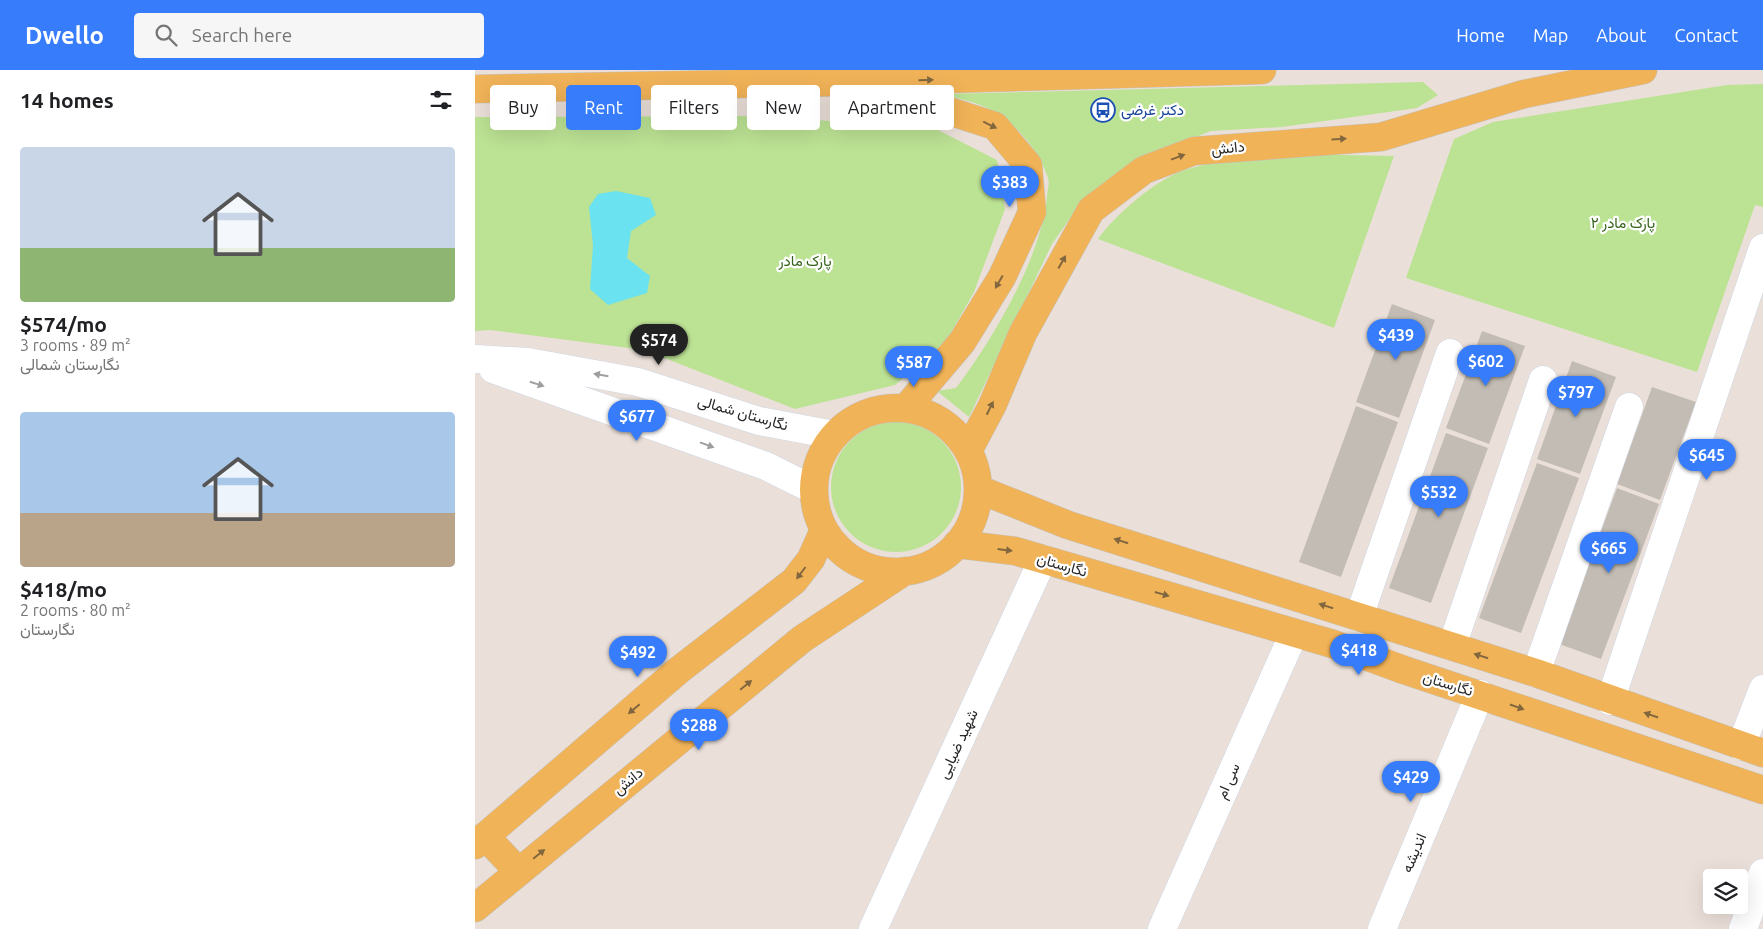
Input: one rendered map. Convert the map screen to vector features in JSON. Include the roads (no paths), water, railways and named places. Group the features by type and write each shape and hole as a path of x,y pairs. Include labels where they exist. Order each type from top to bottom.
{"main road":[{"path":"475,89 843,82 1261,70"},
{"name":"دانش","path":"968,451 992,406 1023,333 1091,210 1145,170 1194,151 1381,137 1525,94 1643,70"},
{"path":"843,82 909,98 995,126 1028,165 1032,212 1002,277 962,342 906,408"},
{"path":"906,408 931,415 953,430 968,451 975,470 978,489 975,509 968,528 957,544 942,557 924,566 905,571 881,570 858,563 839,549 824,530 816,511 813,490 816,470 823,451 834,435 855,418 879,409 906,408"},
{"path":"978,489 1068,524 1536,673 1610,701 1752,750"},
{"path":"519,871 480,841 679,670 794,581 811,558 824,530"},
{"name":"نگارستان","path":"957,544 1015,551 1294,633 1763,790"},
{"name":"دانش","path":"475,908 802,639 905,571"},
{"path":"1678,762 1689,755 1692,744 1688,728"},
{"path":"1723,777 1717,763 1724,753 1752,750"}],"street":[{"path":"1610,701 1763,248"},
{"path":"1359,617 1450,354"},
{"name":"نگارستان شمالی","path":"475,360 528,362 638,382 759,421 834,435"},
{"name":"نگارستان شمالی","path":"475,360 766,466 813,490"},
{"path":"1452,646 1543,380"},
{"path":"1536,673 1629,407"},
{"name":"شهید ضیایی","path":"873,929 1043,559"},
{"name":"سی ام","path":"1162,929 1294,633"},
{"path":"1752,750 1763,689"},
{"name":"اندیشه","path":"1382,929 1479,694"},
{"path":"1743,929 1763,873"}],"water":[{"path":"616,191 650,198 656,215 631,231 627,258 650,276 647,293 608,305 590,289 593,245 589,207 598,194"}],"place":[{"name":"دکتر غرضی","path":"1103,110"}],"park label":[{"name":"پارک مادر ۲","path":"1623,223"},
{"name":"پارک مادر","path":"805,261"}]}
